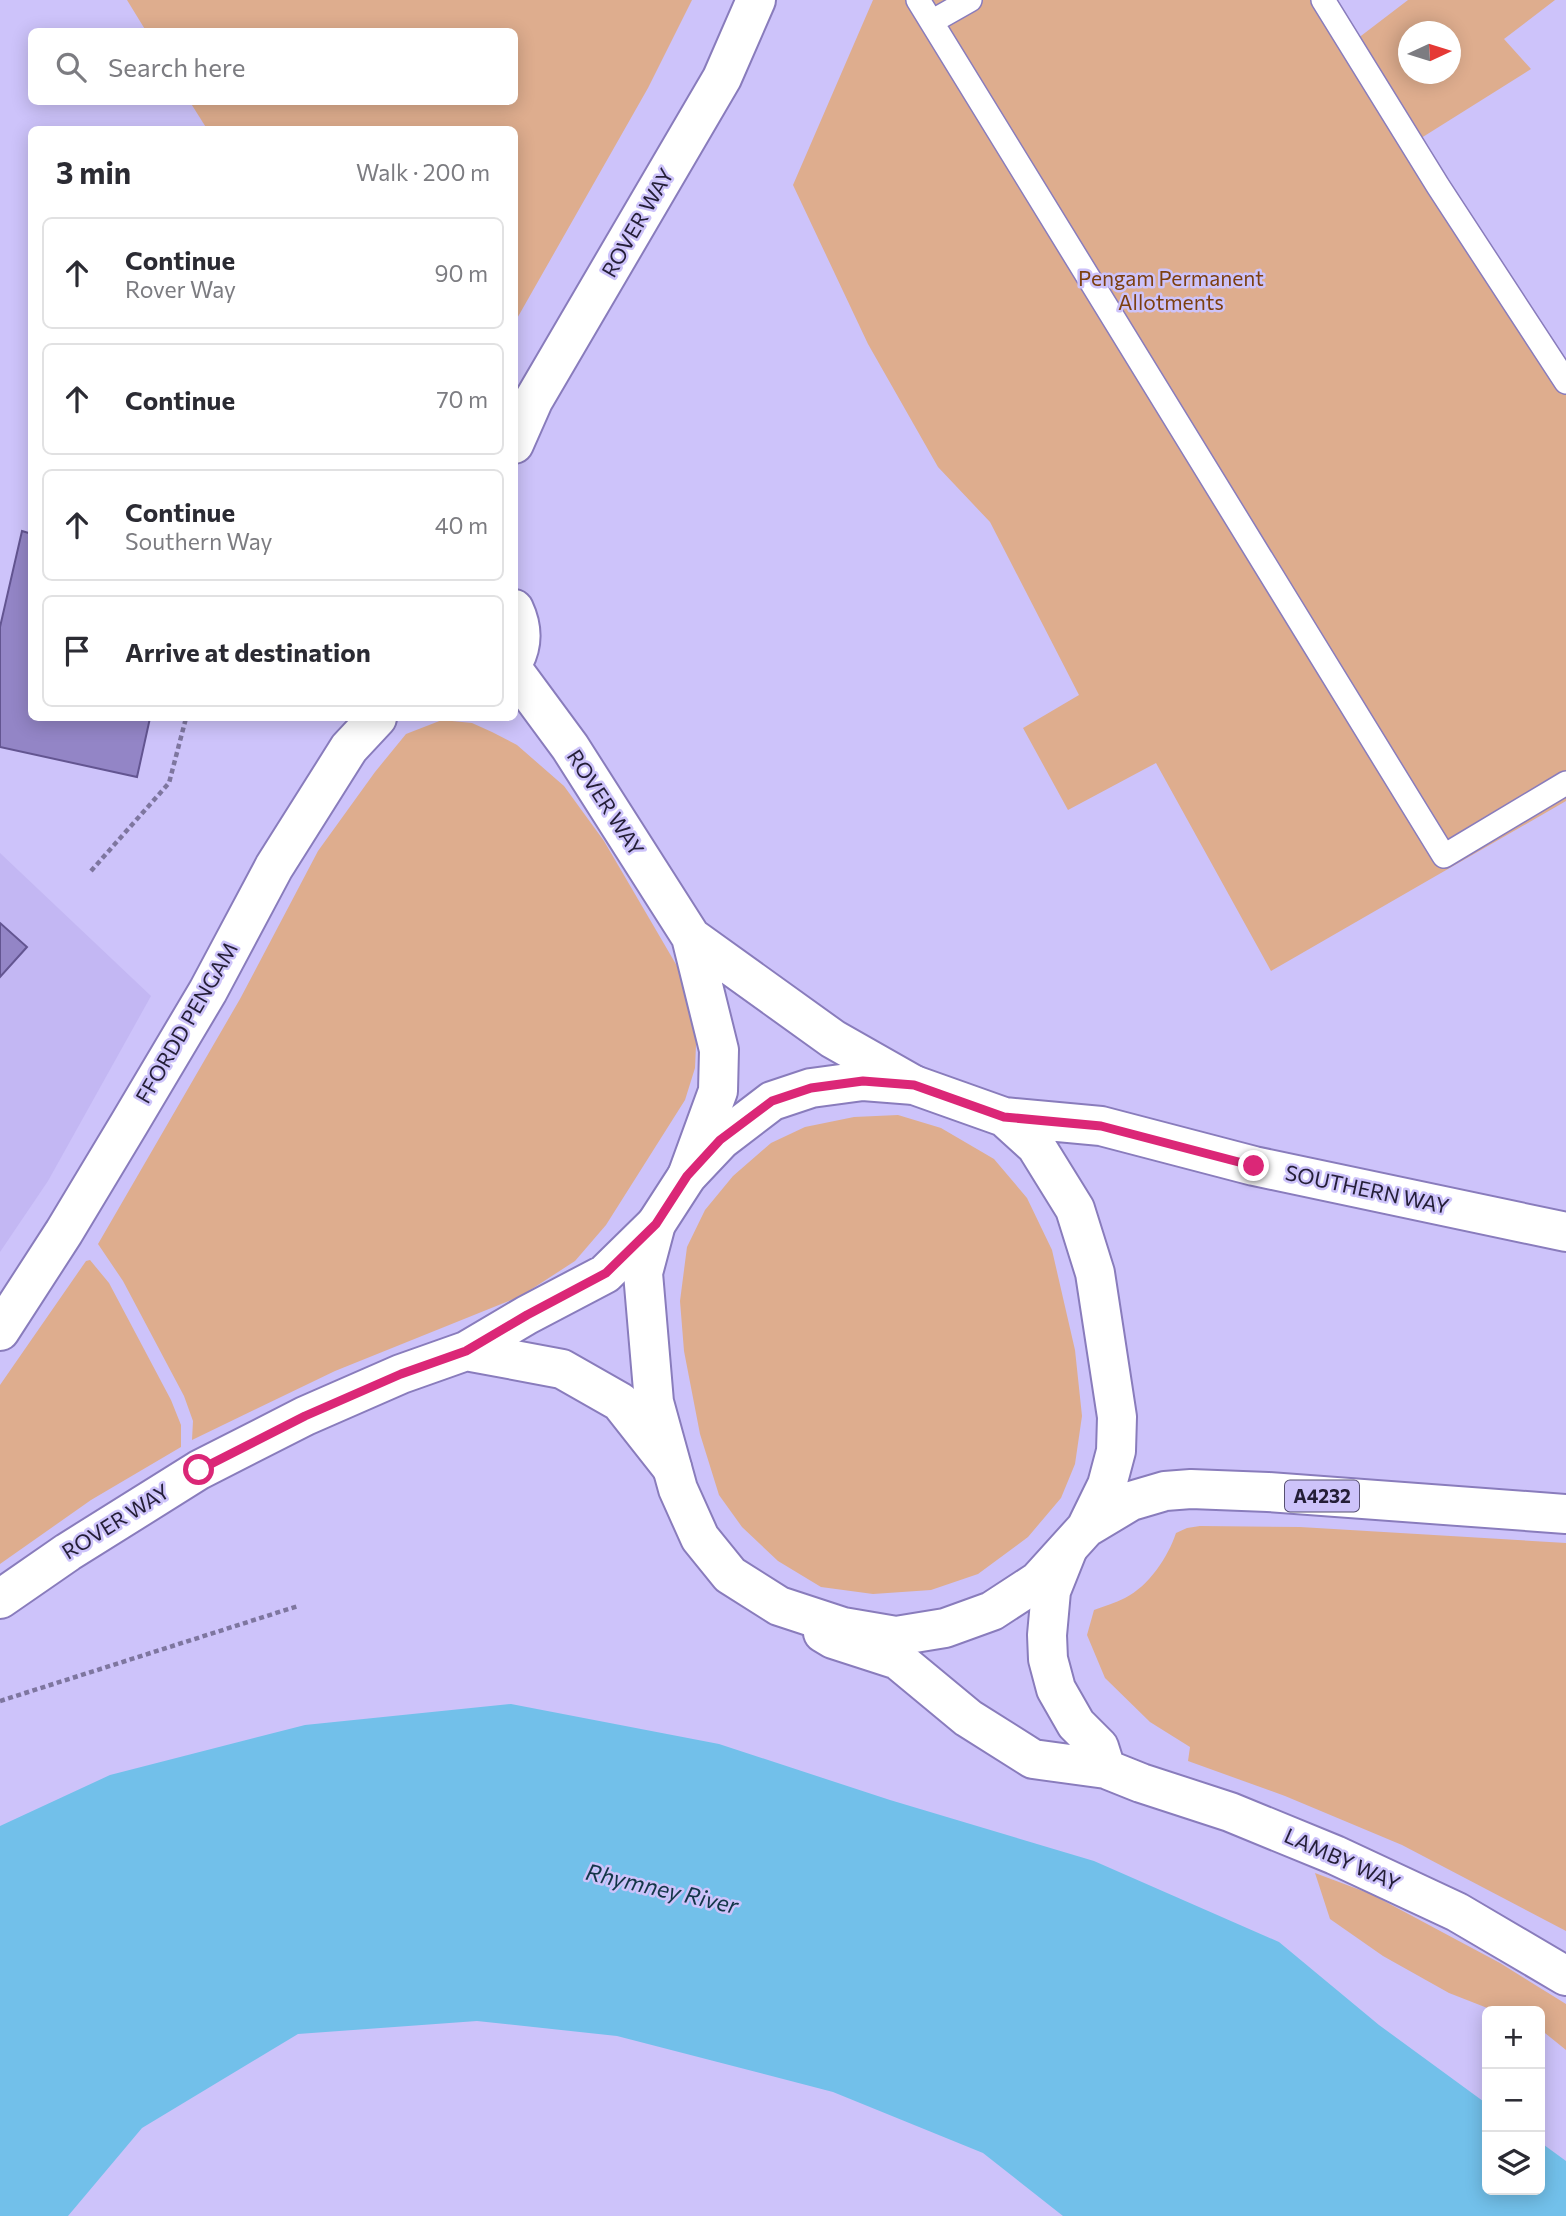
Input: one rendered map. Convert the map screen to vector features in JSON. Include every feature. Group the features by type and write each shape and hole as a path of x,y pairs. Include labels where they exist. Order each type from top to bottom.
{"street":[{"name":"ROVER WAY","path":"518,435 533,401 722,78 756,0"},
{"path":"518,620 521,639 518,648"},
{"name":"ROVER WAY","path":"518,676 570,747 691,937"},
{"name":"FFORDD PENGAM","path":"0,1331 136,1113 208,991 281,856 349,748 374,721"},
{"path":"691,937 833,1039 914,1085 1004,1117 1036,1146 1075,1209 1095,1273 1117,1417 1116,1451 1107,1485 1051,1591 1048,1659 1056,1689 1076,1724 1099,1747 1106,1769"},
{"path":"687,1176 718,1091 719,1050 691,937"},
{"path":"914,1085 863,1081 811,1088 772,1101 720,1140 687,1176 656,1224 643,1273 654,1402 678,1489 700,1538 730,1575 779,1606 843,1627 896,1636 945,1628 992,1611 1038,1581 1077,1540"},
{"name":"SOUTHERN WAY","path":"1004,1117 1101,1126 1254,1166 1566,1232"},
{"name":"ROVER WAY","path":"0,1599 68,1552 199,1470 305,1416 401,1374 466,1351 606,1273 656,1224"},
{"path":"466,1351 562,1369 620,1402 672,1468"},
{"name":"A4232","path":"1077,1540 1131,1501 1165,1491 1191,1489 1268,1492 1566,1514"},
{"name":"LAMBY WAY","path":"779,1606 833,1639 898,1660 968,1718 1033,1759 1106,1769 1230,1812 1335,1855 1457,1912 1566,1976"}],"lane":[{"path":"918,0 1444,856 1566,783"},
{"path":"933,21 970,0"},
{"path":"1323,0 1438,186 1566,382"}],"path":[{"path":"91,871 169,783 185,721"},
{"path":"0,1701 298,1606"}],"shaded area":[{"path":"0,853 151,996 48,1181 0,1252"}],"green space":[{"path":"127,0 692,0 648,88 518,317 518,126 205,126 192,105 518,105 518,28 144,28"},
{"name":"Pengam Permanent Allotments","path":"873,0 1327,0 1353,42 1408,0 1555,0 1504,39 1531,69 1418,140 1566,361 1566,801 1271,971 1156,763 1068,810 1023,728 1079,695 990,522 938,467 868,344 793,185"},
{"path":"439,721 472,723 517,745 564,786 604,841 684,978 697,1023 695,1068 685,1100 606,1225 575,1261 521,1296 335,1371 192,1440 193,1421 184,1396 123,1281 98,1244 240,999 318,851 406,734"},
{"path":"898,1115 941,1128 994,1159 1027,1198 1052,1250 1075,1350 1082,1416 1075,1464 1061,1498 1028,1537 978,1574 931,1590 873,1594 821,1587 778,1561 742,1527 719,1495 700,1434 684,1351 680,1301 687,1247 705,1210 733,1176 771,1143 805,1127 854,1117"},
{"path":"90,1260 109,1283 171,1400 181,1425 181,1447 91,1500 0,1564 0,1385 86,1261"},
{"path":"1200,1526 1300,1527 1566,1543 1566,1931 1402,1845 1285,1796 1188,1761 1190,1747 1150,1722 1105,1678 1087,1635 1094,1610 1134,1593 1156,1570 1176,1533"},
{"path":"1315,1873 1371,1894 1500,1963 1566,2004 1566,2050 1545,2033 1545,2006 1482,2006 1449,1993 1383,1956 1330,1919"}],"water":[{"name":"Rhymney River","path":"511,1704 719,1744 890,1800 1094,1861 1279,1942 1379,2025 1482,2100 1482,2195 1545,2195 1545,2146 1566,2161 1566,2216 1063,2216 983,2153 833,2092 617,2036 477,2021 298,2034 142,2128 68,2216 0,2216 0,1826 110,1775 305,1725"}],"building":[{"path":"22,531 28,533 28,721 149,721 137,777 0,747 0,627"},
{"path":"0,923 27,947 0,977"}],"route":[{"path":"199,1470 305,1416 401,1374 466,1351 606,1273 656,1224 687,1176 720,1140 772,1101 811,1088 863,1081 914,1085 1004,1117 1101,1126 1254,1166"}]}
